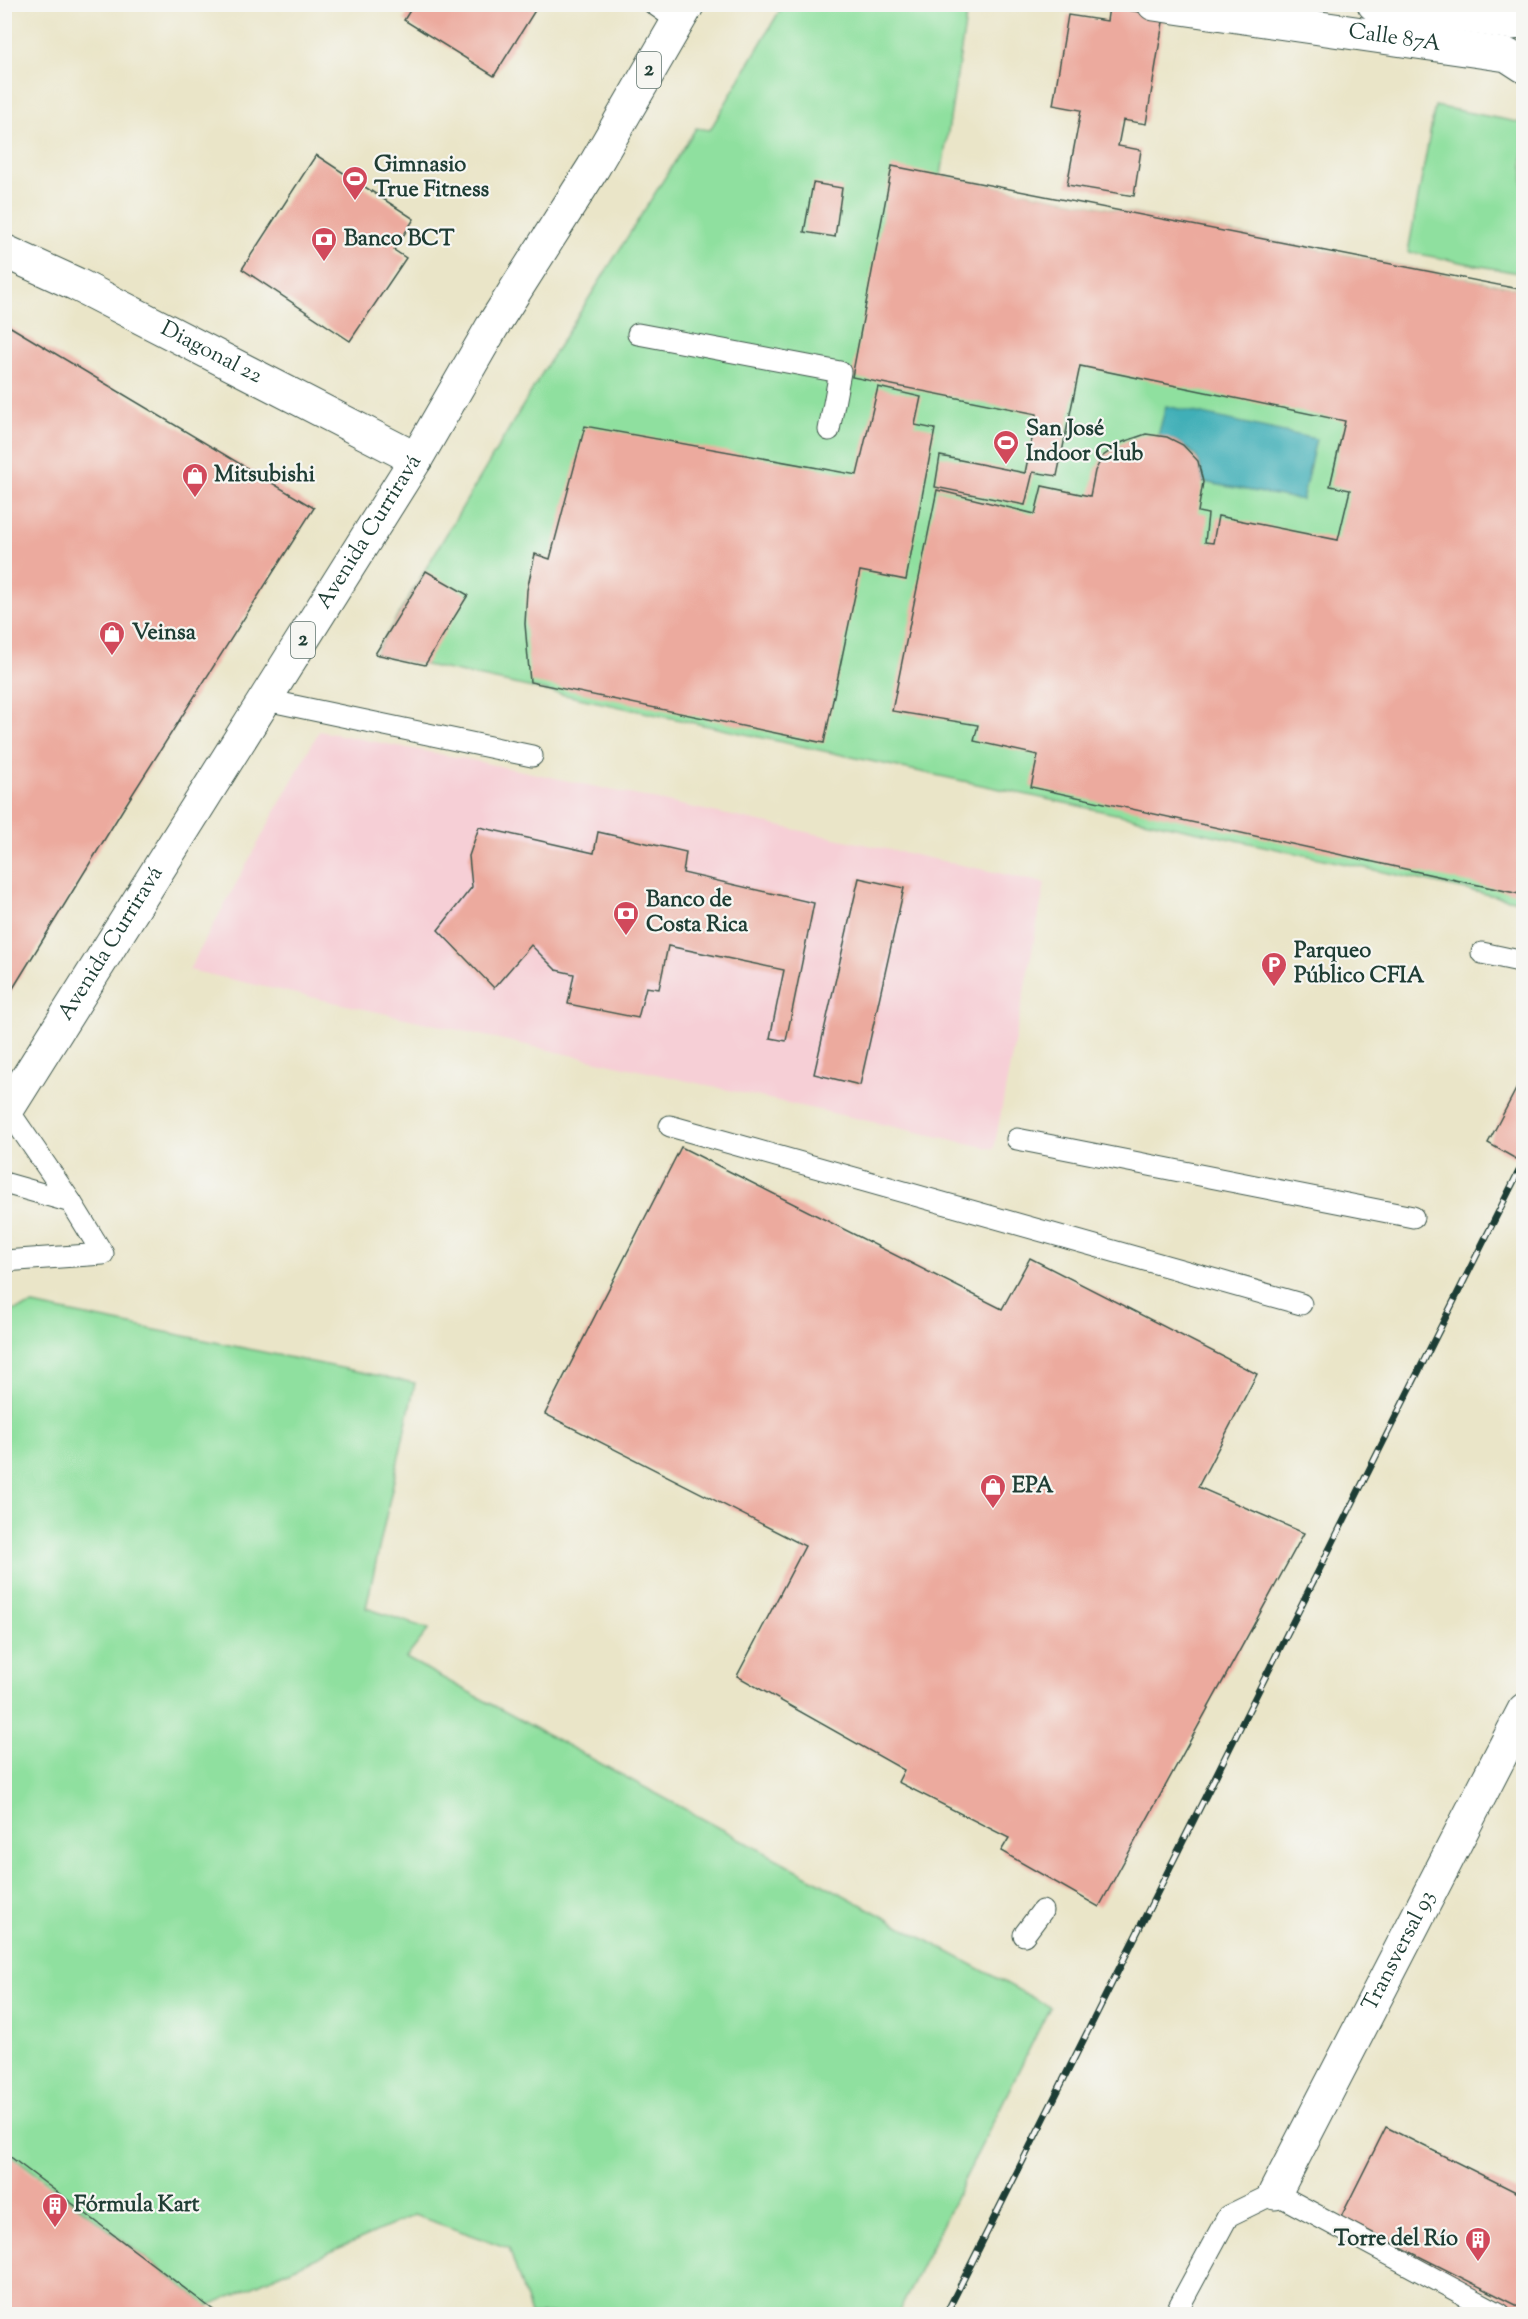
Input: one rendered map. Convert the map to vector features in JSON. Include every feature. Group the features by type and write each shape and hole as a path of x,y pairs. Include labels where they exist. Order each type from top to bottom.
{"main road":[{"name":"Calle 87A","path":"1154,4 1324,17 1507,55 1524,66"},
{"name":"Calle 87A","path":"1374,4 1513,23 1524,15"},
{"name":"Avenida Curriravá","path":"6,1112 416,459 492,327 593,168 673,10"},
{"name":"Diagonal 22","path":"4,251 76,284 416,459"},
{"name":"Transversal 93","path":"1275,2193 1524,1710"}],"lane":[{"path":"638,334 840,372 830,430"},
{"path":"266,700 532,756"},
{"path":"1482,953 1524,962"},
{"path":"4,1261 103,1254 71,1202 6,1112"},
{"path":"670,1126 1301,1305"},
{"path":"1017,1140 1413,1217"},
{"path":"4,1183 71,1202"},
{"path":"1024,1935 1042,1911"},
{"path":"1175,2314 1227,2216 1275,2193 1500,2314"}],"shaded area":[{"path":"319,731 476,761 1045,883 994,1149 189,970"}],"green space":[{"name":"San José Indoor Club","path":"783,5 968,5 941,176 1523,290 1523,902 375,654 550,360 696,128 710,130"},
{"path":"1435,106 1523,123 1523,274 1408,252"},
{"path":"33,1305 415,1383 366,1608 429,1629 406,1658 1050,2007 898,2314 531,2314 509,2248 414,2215 208,2306 5,2150 4,1313"}],"water":[{"path":"1166,406 1316,439 1302,500 1203,482 1199,462 1192,452 1176,441 1158,436"}],"building":[{"path":"414,4 539,4 494,76 404,20"},
{"path":"1109,7 1164,16 1146,124 1123,120 1118,146 1141,150 1134,196 1067,185 1081,110 1053,105 1068,15 1107,21"},
{"name":"Banco BCT","path":"316,155 414,219 394,250 406,258 350,341 242,269"},
{"path":"892,166 1524,290 1524,895 1031,787 1038,755 974,741 978,725 892,711 937,490 1035,514 1042,486 1090,496 1095,471 1103,456 1123,442 1146,434 1167,437 1183,445 1198,461 1203,482 1198,512 1208,514 1205,542 1213,543 1218,516 1338,540 1350,490 1330,486 1345,421 1080,366 1057,476 1033,472 1025,505 935,487 940,456 1025,473 1037,414 852,377"},
{"path":"813,183 842,188 835,237 804,232"},
{"name":"Veinsa","path":"4,323 314,508 125,806 4,1003"},
{"path":"878,387 921,397 915,425 935,429 906,580 860,571 824,743 530,682 525,624 527,590 535,554 550,559 585,426 857,475"},
{"path":"426,571 468,595 425,665 375,654"},
{"name":"Banco de Costa Rica","path":"479,827 594,853 598,832 686,852 683,873 814,903 786,1041 770,1038 784,970 668,946 659,989 646,987 638,1018 568,1004 574,974 556,970 531,945 494,988 438,930 472,887 469,856"},
{"path":"859,878 904,888 860,1085 814,1074"},
{"path":"1524,1074 1524,1144 1516,1159 1488,1143"},
{"name":"EPA","path":"681,1147 1002,1309 1030,1258 1257,1374 1198,1487 1304,1533 1099,1907 1001,1851 1009,1838 898,1782 904,1770 737,1676 805,1546 545,1414"},
{"name":"Torre del Río","path":"1386,2127 1524,2196 1524,2309 1341,2217"},
{"name":"Fórmula Kart","path":"4,2152 208,2306 219,2314 4,2314"}],"railway":[{"path":"946,2314 1524,1161"}],"place":[{"name":"Gimnasio True Fitness","path":"355,202"},
{"name":"Banco BCT","path":"324,263"},
{"name":"San José Indoor Club","path":"1006,466"},
{"name":"Mitsubishi","path":"195,499"},
{"name":"Veinsa","path":"112,657"},
{"name":"Banco de Costa Rica","path":"626,937"},
{"name":"Parqueo Público CFIA","path":"1274,988"},
{"name":"EPA","path":"993,1510"},
{"name":"Fórmula Kart","path":"55,2229"},
{"name":"Torre del Río","path":"1478,2263"}]}
